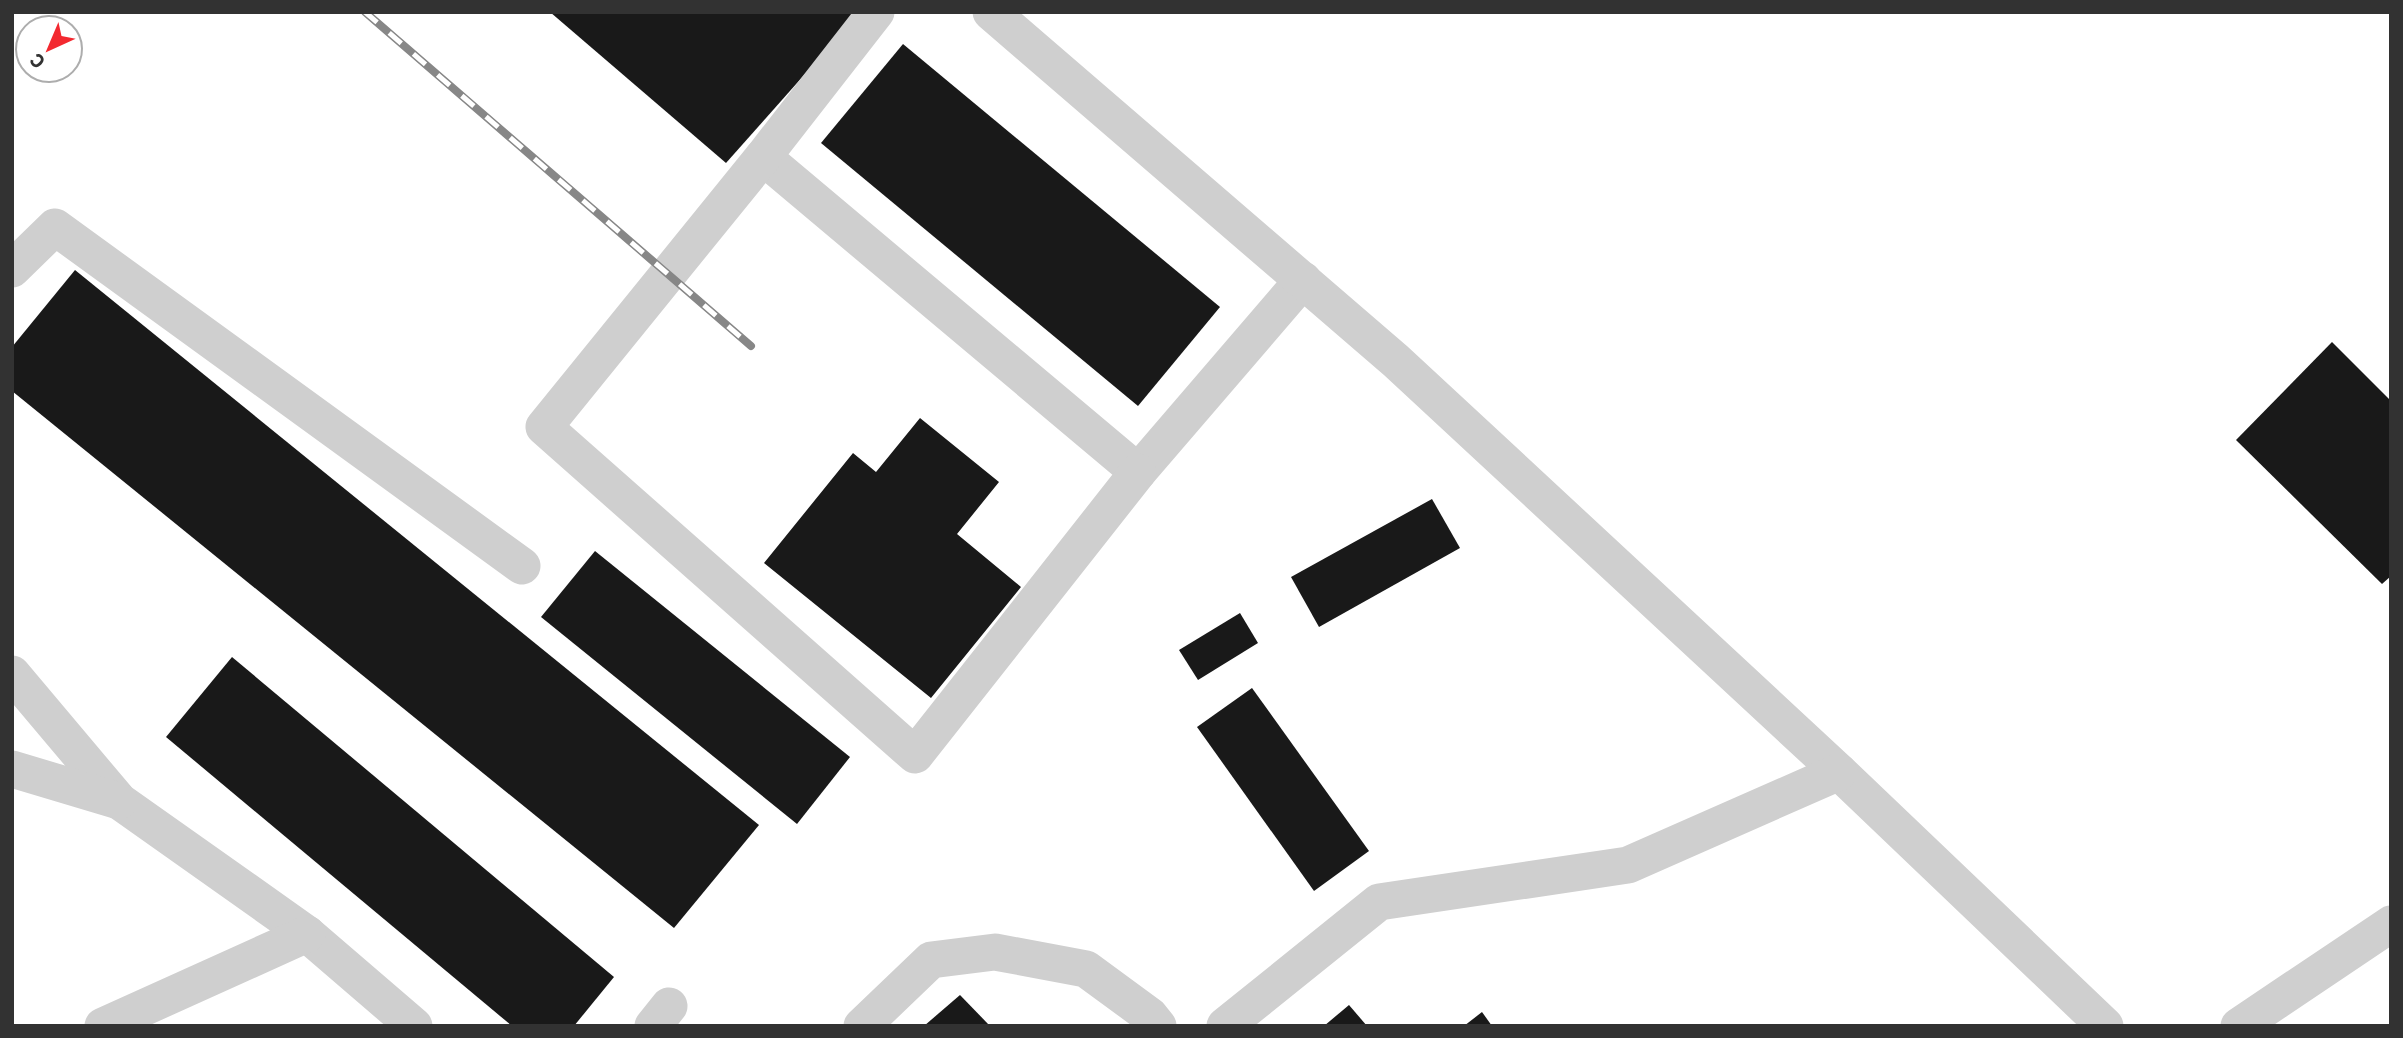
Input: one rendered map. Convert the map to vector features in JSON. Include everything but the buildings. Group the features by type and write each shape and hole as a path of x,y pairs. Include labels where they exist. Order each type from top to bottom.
{"street":[{"path":"876,12 763,157 544,428 915,755 1138,472 1303,280"},
{"path":"991,12 1396,361 1839,772 2105,1026"},
{"path":"763,157 1138,472"},
{"path":"12,269 55,227 523,566"},
{"path":"12,674 119,801 307,934 414,1026"},
{"path":"12,769 119,801"},
{"path":"1225,1026 1379,902 1628,865 1839,772"},
{"path":"2238,1026 2391,925"},
{"path":"103,1026 307,934"},
{"path":"862,1026 930,960 995,952 1086,969 1150,1016 1158,1026"}],"railway":[{"path":"365,12 751,346"}]}
